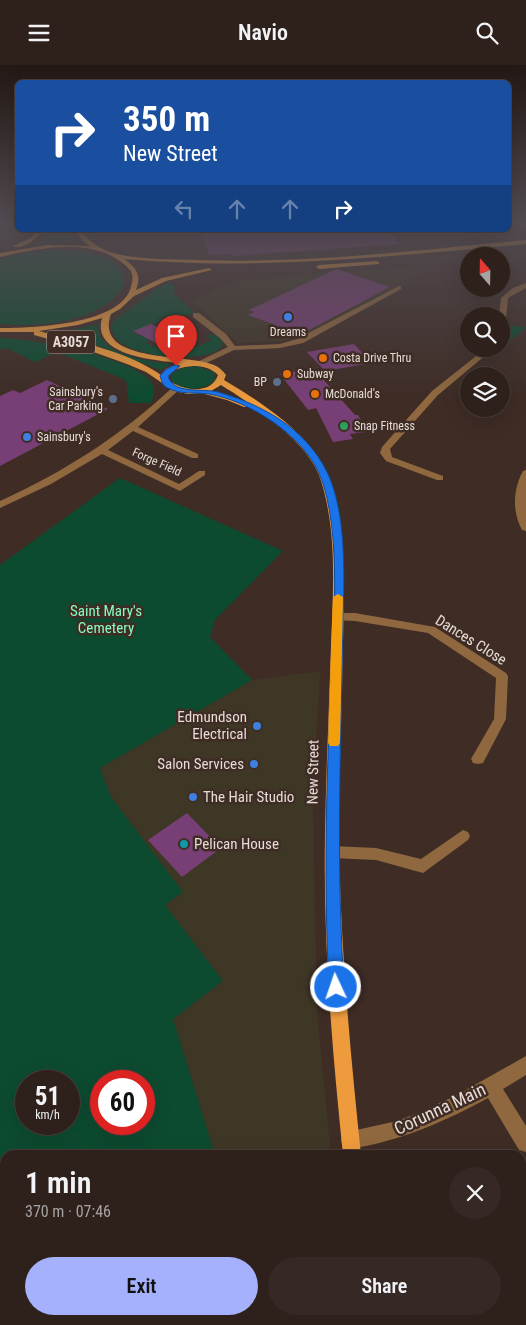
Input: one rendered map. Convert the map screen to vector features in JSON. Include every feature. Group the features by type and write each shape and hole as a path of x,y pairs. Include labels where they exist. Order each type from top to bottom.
{"main road":[{"path":"131,295 135,287 135,282"},
{"path":"131,295 158,282"},
{"name":"A3057","path":"1,330 62,327 108,312 123,303 131,295"},
{"name":"A3057","path":"108,312 104,327 106,336 112,343 149,357 194,363 217,369"},
{"name":"A3057","path":"25,330 86,346 143,367 164,380 170,387 176,389"},
{"path":"164,380 166,372 171,369 194,363"},
{"path":"200,391 213,387 220,381 222,375 217,369"},
{"name":"New Street","path":"220,381 252,400 306,446 326,481 337,532 338,617 332,851 333,929 336,987 351,1148"},
{"name":"New Street","path":"176,389 200,391 230,398 268,414"}],"street":[{"path":"502,307 502,301 508,294 526,285"},
{"path":"194,363 219,355 233,348 269,347 300,341 398,288"},
{"path":"196,315 223,336 233,348"},
{"path":"217,369 216,364 219,355"},
{"path":"440,478 389,459 385,449 435,393 480,357"},
{"path":"0,505 45,483 101,450 133,428 176,389"},
{"path":"133,428 195,456"},
{"name":"Forge Field","path":"101,450 180,488 202,473"},
{"path":"526,473 521,485 519,504 526,528"},
{"name":"Dances Close","path":"338,617 355,617 431,630 502,676 500,719 478,759"},
{"path":"332,851 376,854 423,866 464,836"},
{"name":"Corunna Main","path":"351,1148 439,1112 526,1065"},
{"path":"491,1085 526,1143"}],"shaded area":[{"path":"234,282 410,282 405,287 396,287 307,336 281,341 238,343 192,301"},
{"path":"320,671 313,799 317,1011 331,1150 213,1150 173,1019 223,981 165,905 183,892 111,797 100,768 252,680"}],"green space":[{"path":"0,282 124,282 117,296 83,316 42,324 0,324"},
{"path":"169,282 175,287 174,294 195,313 180,317 176,314 160,318 162,320 133,332 150,340 146,343 172,351 186,350 212,340 206,336 215,335 222,341 219,349 206,355 187,357 165,356 143,352 125,345 114,335 113,321"},
{"path":"97,324 103,341 118,352 170,365 160,370 83,340 58,333"},
{"path":"510,326 526,328 510,341"},
{"path":"0,338 83,351 128,366 144,375 153,385 154,392 151,403 129,403 126,380 57,352 35,362 7,348 0,349"},
{"path":"196,366 214,372 215,380 211,384 193,389 181,387 171,380 172,374 181,368"},
{"name":"Saint Mary's Cemetery","path":"120,478 283,551 215,620 210,637 252,680 100,768 111,797 183,892 165,905 223,981 173,1019 213,1150 0,1150 0,565"}],"building":[{"path":"309,282 374,282 390,287 294,338 289,333 271,326 273,324 248,315 254,312 249,310"},
{"path":"151,324 184,340 165,348 133,331"},
{"path":"354,344 372,363 325,371 307,352"},
{"path":"313,368 355,415 358,415 368,432 350,434 353,439 333,442 316,408 308,410 280,374"},
{"name":"Sainsbury's","path":"47,380 108,409 0,466 0,396 13,390 20,393"},
{"name":"Pelican House","path":"187,813 221,848 182,877 148,840"}],"slow traffic":[{"path":"334,743 338,597"}],"place":[{"name":"Dreams","path":"288,317"},
{"name":"Costa Drive Thru","path":"323,358"},
{"name":"Subway","path":"287,374"},
{"name":"BP","path":"277,382"},
{"name":"McDonald's","path":"315,394"},
{"name":"Sainsbury's Car Parking","path":"113,399"},
{"name":"Snap Fitness","path":"344,426"},
{"name":"Sainsbury's","path":"27,437"},
{"name":"Edmundson Electrical","path":"257,726"},
{"name":"Salon Services","path":"254,764"},
{"name":"The Hair Studio","path":"193,797"},
{"name":"Pelican House","path":"184,844"}],"route":[{"path":"176,366 166,372 164,376 164,380 170,387 183,391 209,392 230,398 268,414 292,432 306,446 315,459 323,474 331,497 337,532 339,580 332,835 336,987"}]}
